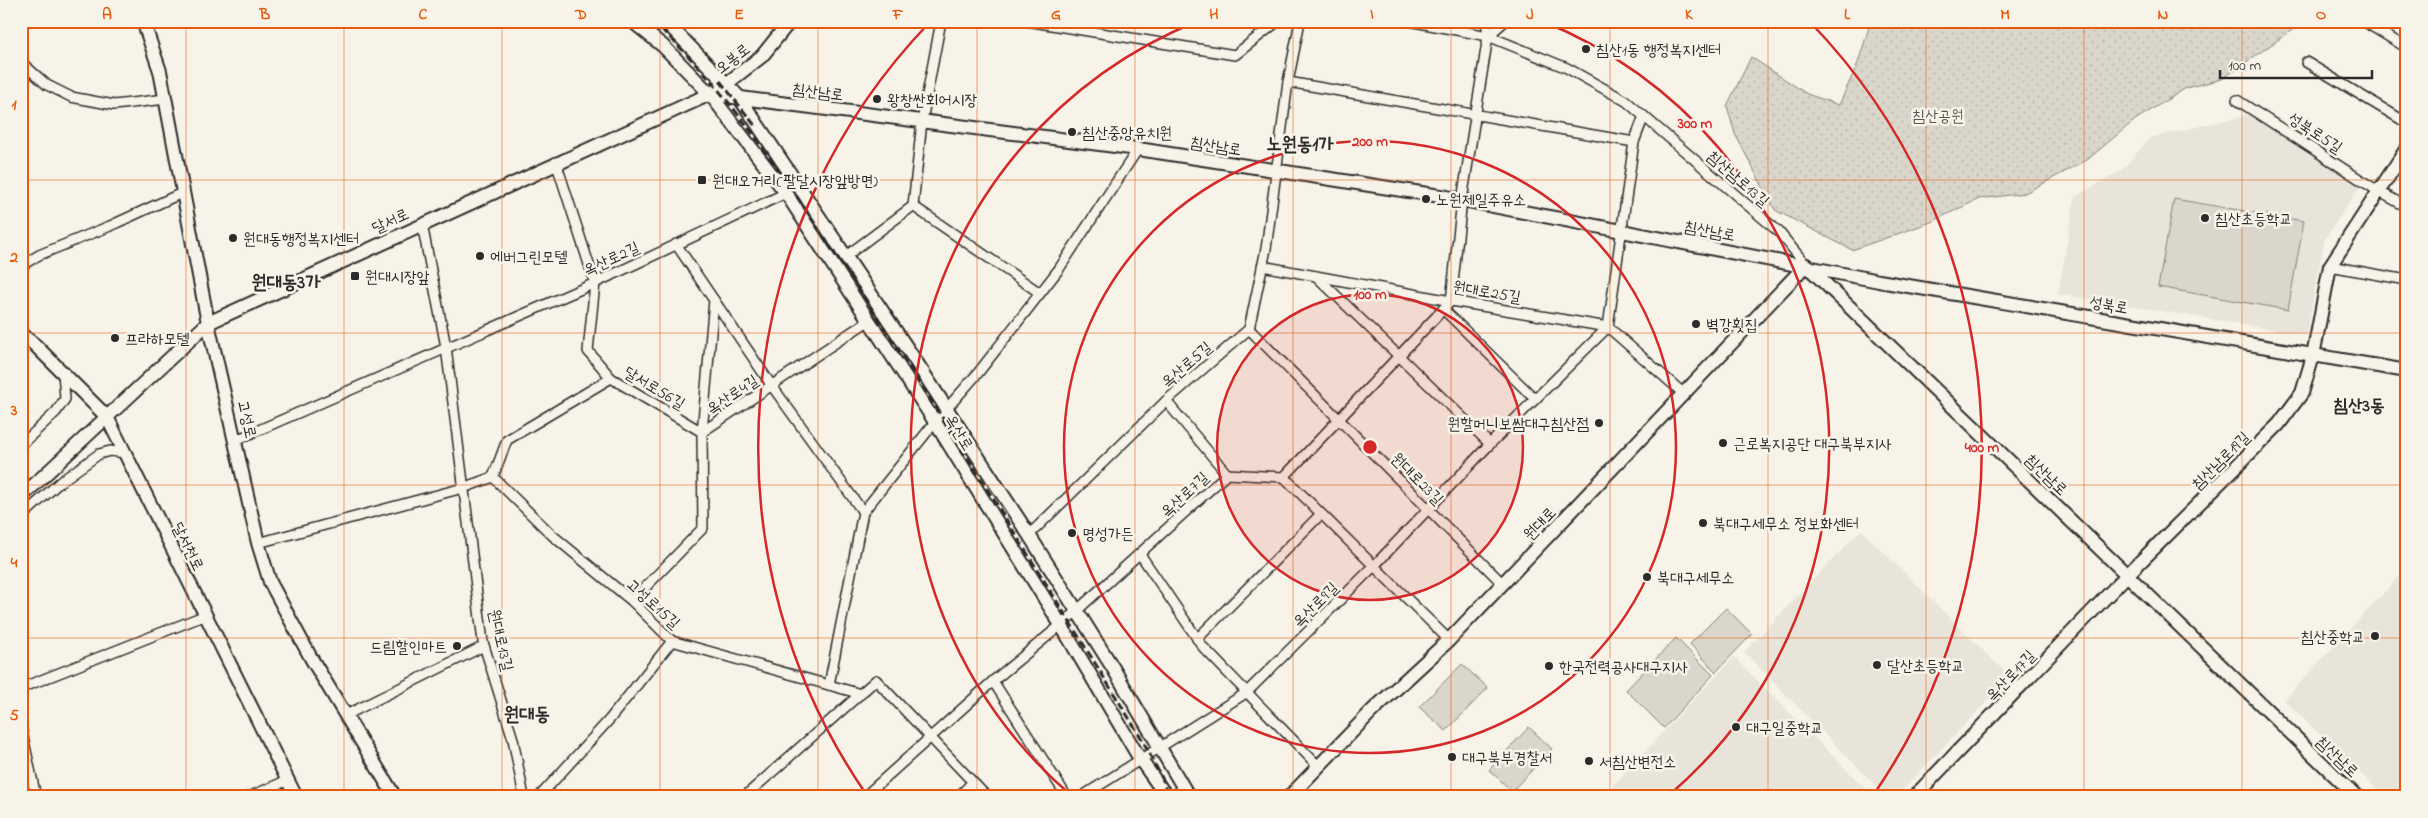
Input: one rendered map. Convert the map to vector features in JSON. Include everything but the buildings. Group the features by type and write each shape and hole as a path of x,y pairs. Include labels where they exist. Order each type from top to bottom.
{"main road":[{"name":"고성로","path":"144,21 160,71 208,323 258,543 270,582 311,658 395,797"},
{"name":"옥산로","path":"632,21 663,46 710,94 786,193 935,422 1061,625 1140,759 1167,797"},
{"path":"665,21 739,97 1029,535 1113,668 1189,797"},
{"name":"오봉로","path":"710,94 762,56 790,21"},
{"name":"침산남로","path":"710,94 1138,150 1277,171 1462,200 1806,265 2357,797"},
{"name":"달서로","path":"21,497 208,323 556,162 710,94"},
{"path":"2313,356 2330,266 2407,148"},
{"name":"성북로","path":"1806,265 1878,281 2407,371"},
{"name":"원대로","path":"1289,797 1372,711 1449,640 1806,265"},
{"name":"달서천로","path":"21,334 35,344 107,417 296,797"},
{"name":"침산남로19길","path":"2128,574 2279,424 2302,393 2313,356"},
{"name":"옥산로17길","path":"1914,797 2128,574"}],"street":[{"path":"846,256 912,206 922,121 941,21"},
{"path":"1027,21 1235,55 1278,21"},
{"path":"1082,30 1090,21"},
{"path":"1249,329 1262,266 1277,171 1288,82 1300,21"},
{"name":"침산남로13길","path":"1409,21 1488,36 1590,80 1626,101 1779,232 1806,265"},
{"path":"1449,640 1284,477 1451,301 1462,200 1488,36 1486,21"},
{"path":"1488,36 1505,21"},
{"path":"2363,21 2407,48"},
{"path":"21,62 47,85 71,97 114,105 166,99"},
{"path":"2306,62 2407,123"},
{"path":"1288,82 1476,113 1634,142"},
{"name":"성북로5길","path":"2237,100 2378,191 2407,207"},
{"path":"1644,116 1634,142 1608,326 1684,394"},
{"path":"829,685 863,512 935,422 978,373 1059,269 1138,150"},
{"name":"달서로56길","path":"556,162 594,282 588,351 611,378 702,432"},
{"path":"21,266 39,255 110,226 184,192"},
{"name":"옥산로2길","path":"236,440 594,282 786,193"},
{"path":"912,206 1040,293"},
{"name":"원대로13길","path":"422,224 446,347 484,646 513,739 524,797"},
{"path":"676,244 772,386 863,512"},
{"name":"원대로25길","path":"1262,266 1451,301 1608,326"},
{"path":"2330,266 2407,280"},
{"path":"1316,276 1490,444"},
{"path":"702,432 714,300"},
{"path":"1442,309 1535,399"},
{"name":"옥산로4길","path":"632,601 702,528 702,432 868,321"},
{"name":"옥산로9길","path":"1081,797 1246,693 1374,566 1490,444 1608,326"},
{"name":"옥산로5길","path":"1029,535 1166,401 1249,329"},
{"name":"원대로23길","path":"1249,329 1503,584"},
{"path":"21,445 56,412 65,399 63,372"},
{"path":"258,543 463,488 493,477 507,440 611,378"},
{"path":"1166,401 1227,474"},
{"path":"21,517 60,482 100,454 110,451 125,453"},
{"name":"옥산로7길","path":"864,797 994,681 1077,611 1227,474 1284,477"},
{"name":"고성로15길","path":"493,477 552,535 632,601 672,641 861,694"},
{"path":"1197,639 1321,514"},
{"path":"1140,554 1197,639 1246,693 1319,767"},
{"path":"21,688 206,615"},
{"path":"539,797 609,720 672,641"},
{"path":"346,715 484,646"},
{"path":"744,797 876,680 972,784 987,797"},
{"path":"994,681 1067,797"},
{"path":"21,727 36,797"},
{"path":"249,797 288,780"},
{"path":"958,797 972,784"}],"shaded area":[{"name":"침산초등학교","path":"2251,114 2362,184 2325,239 2306,335 2058,294 2075,197 2122,170 2150,138"},
{"name":"달산초등학교","path":"1861,530 2010,677 1896,797 1887,797 1744,652"},
{"name":"침산중학교","path":"2405,570 2407,785 2396,797 2385,797 2284,700"},
{"name":"대구일중학교","path":"1734,657 1874,797 1602,797"}],"green space":[{"name":"침산공원","path":"1871,21 2305,21 2222,79 2186,88 2135,120 2087,160 2025,193 1979,199 1931,222 1852,250 1775,210 1735,134 1727,106 1751,57 1807,94 1839,105 1858,63"},
{"path":"2174,199 2304,221 2288,310 2158,287"},
{"path":"1726,608 1752,634 1716,672 1690,644"},
{"path":"1676,638 1713,675 1664,728 1626,690"},
{"path":"1462,664 1488,688 1446,731 1419,707"},
{"path":"1529,727 1552,749 1512,791 1489,770"}],"railway":[{"path":"652,21 680,47 705,75 775,164 877,317 992,497 1142,739 1164,782 1167,797"},
{"path":"720,81 757,128"}],"place":[{"name":"침산1동 행정복지센터","path":"1586,49"},
{"name":"왕창싼회어시장","path":"877,99"},
{"name":"침산중앙유치원","path":"1072,132"},
{"name":"원대오거리(팔달시장앞방면)","path":"702,180"},
{"name":"노원제일주유소","path":"1426,199"},
{"name":"침산초등학교","path":"2205,218"},
{"name":"원대동행정복지센터","path":"233,238"},
{"name":"에버그린모텔","path":"480,256"},
{"name":"원대시장앞","path":"355,276"},
{"name":"벽강횟집","path":"1696,324"},
{"name":"프라하모텔","path":"115,338"},
{"name":"원할머니보쌈대구침산점","path":"1599,423"},
{"name":"근로복지공단 대구북부지사","path":"1723,443"},
{"name":"북대구세무소 정보화센터","path":"1703,523"},
{"name":"명성가든","path":"1072,533"},
{"name":"북대구세무소","path":"1647,577"},
{"name":"침산중학교","path":"2375,636"},
{"name":"드림할인마트","path":"457,646"},
{"name":"달산초등학교","path":"1877,665"},
{"name":"한국전력공사대구지사","path":"1549,666"},
{"name":"대구일중학교","path":"1736,727"},
{"name":"대구북부경찰서","path":"1452,757"},
{"name":"서침산변전소","path":"1589,761"}],"district":[{"name":"노원동1가","path":"1300,143"},
{"name":"원대동3가","path":"286,281"},
{"name":"침산3동","path":"2359,405"},
{"name":"원대동","path":"527,713"}]}
